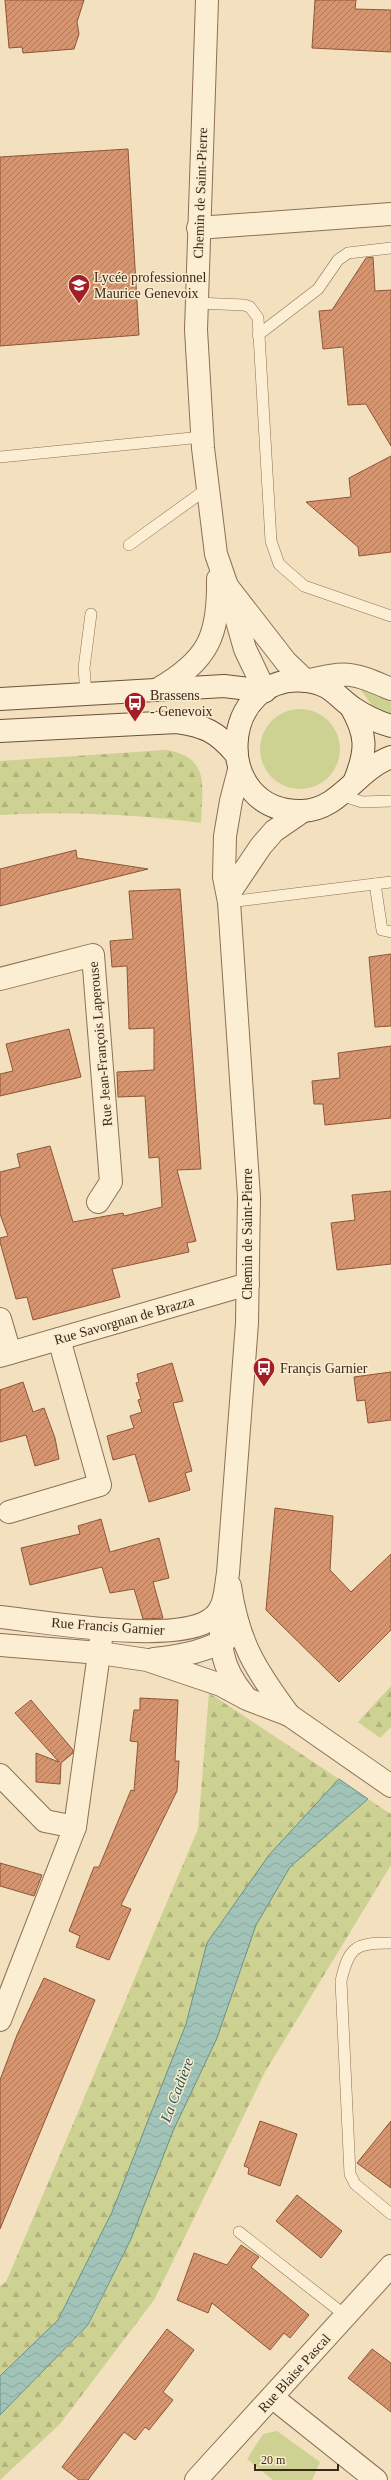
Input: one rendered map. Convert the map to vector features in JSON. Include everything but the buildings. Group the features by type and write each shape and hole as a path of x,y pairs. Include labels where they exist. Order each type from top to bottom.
{"street":[{"name":"Chemin de Saint-Pierre","path":"158,689 182,675 196,663 205,649 216,625 218,601 216,554 202,437 196,330 206,0"},
{"path":"198,228 391,214"},
{"name":"Chemin de Saint-Pierre","path":"216,554 245,649 265,691"},
{"name":"Chemin de Saint-Pierre","path":"227,586 286,662 306,681"},
{"path":"237,762 236,735 241,718 251,703 265,691 290,682 306,681 339,673 361,676 391,690"},
{"path":"306,681 322,685 338,694 351,707 367,717 391,726"},
{"path":"0,699 224,686 265,691"},
{"path":"348,787 363,760 364,742 360,723 351,707"},
{"path":"0,731 177,722 196,724 214,732 237,762 247,784 258,796 287,810 303,811 323,806 377,763 391,757"},
{"name":"Chemin de Saint-Pierre","path":"228,1572 248,1284 249,1197 228,898 224,877 225,836 237,762"},
{"path":"228,898 261,846 274,831 303,811"},
{"name":"Rue Jean-François Laperouse","path":"0,979 93,955 111,1182 98,1202"},
{"name":"Rue Savorgnan de Brazza","path":"5,1355 248,1284"},
{"path":"0,1319 5,1355"},
{"path":"9,1512 100,1485 59,1339"},
{"path":"228,1572 222,1607 220,1643 226,1668 234,1682 247,1698"},
{"path":"228,1572 239,1632 252,1661 289,1715"},
{"name":"Rue Francis Garnier","path":"0,1617 156,1633 191,1629 211,1619 222,1607"},
{"path":"0,2020 76,1827 103,1627"},
{"path":"147,1660 182,1656 220,1643 239,1632"},
{"name":"Rue Francis Garnier","path":"0,1645 100,1653 147,1660"},
{"path":"147,1660 222,1685 247,1698 289,1715 391,1786"},
{"path":"0,1775 45,1821 76,1827"},
{"name":"Rue Blaise Pascal","path":"196,2480 391,2266"},
{"path":"272,2397 376,2480"}],"lane":[{"path":"258,335 318,289 338,260 348,253 391,248"},
{"path":"197,303 250,307 258,318 271,541 279,564 304,586 391,616"},
{"path":"0,457 202,437"},
{"path":"130,545 208,488"},
{"path":"86,694 84,668 91,614"},
{"path":"348,787 362,802 391,801"},
{"path":"228,898 391,882"},
{"path":"375,884 382,930 391,932"},
{"path":"391,1943 366,1943 355,1948 346,1960 342,1981 350,2174 355,2184 391,2214"},
{"path":"239,2232 346,2316"}],"green space":[{"path":"355,682 391,699 391,718 374,708"},
{"path":"292,709 308,709 329,720 340,741 340,757 329,778 308,789 292,789 278,783 271,778 266,771 260,757 260,741 266,727 271,720 278,715"},
{"path":"166,750 191,759 197,767 201,776 202,786 201,823 151,817 76,813 0,815 0,761"},
{"path":"391,1686 391,1727 380,1738 358,1722"},
{"path":"209,1693 339,1779 269,1855 207,1943 186,2024 112,2212 58,2320 0,2376 0,2286 6,2282 198,1829"},
{"path":"368,1799 391,1814 391,1865 265,2072 154,2300 60,2424 0,2480 0,2415 89,2325 131,2239 173,2131 217,2038 256,1925 290,1867"},
{"path":"277,2431 320,2462 312,2480 273,2480 247,2459 263,2434"}],"water":[{"name":"La Cadière","path":"339,1779 368,1799 290,1867 256,1925 217,2038 173,2131 131,2239 88,2325 0,2415 0,2376 58,2320 112,2212 186,2024 207,1943 269,1855"}],"place":[{"name":"Lycée professionnel Maurice Genevoix","path":"79,304"},
{"name":"Brassens - Genevoix","path":"135,722"},
{"name":"Françis Garnier","path":"264,1388"}]}
